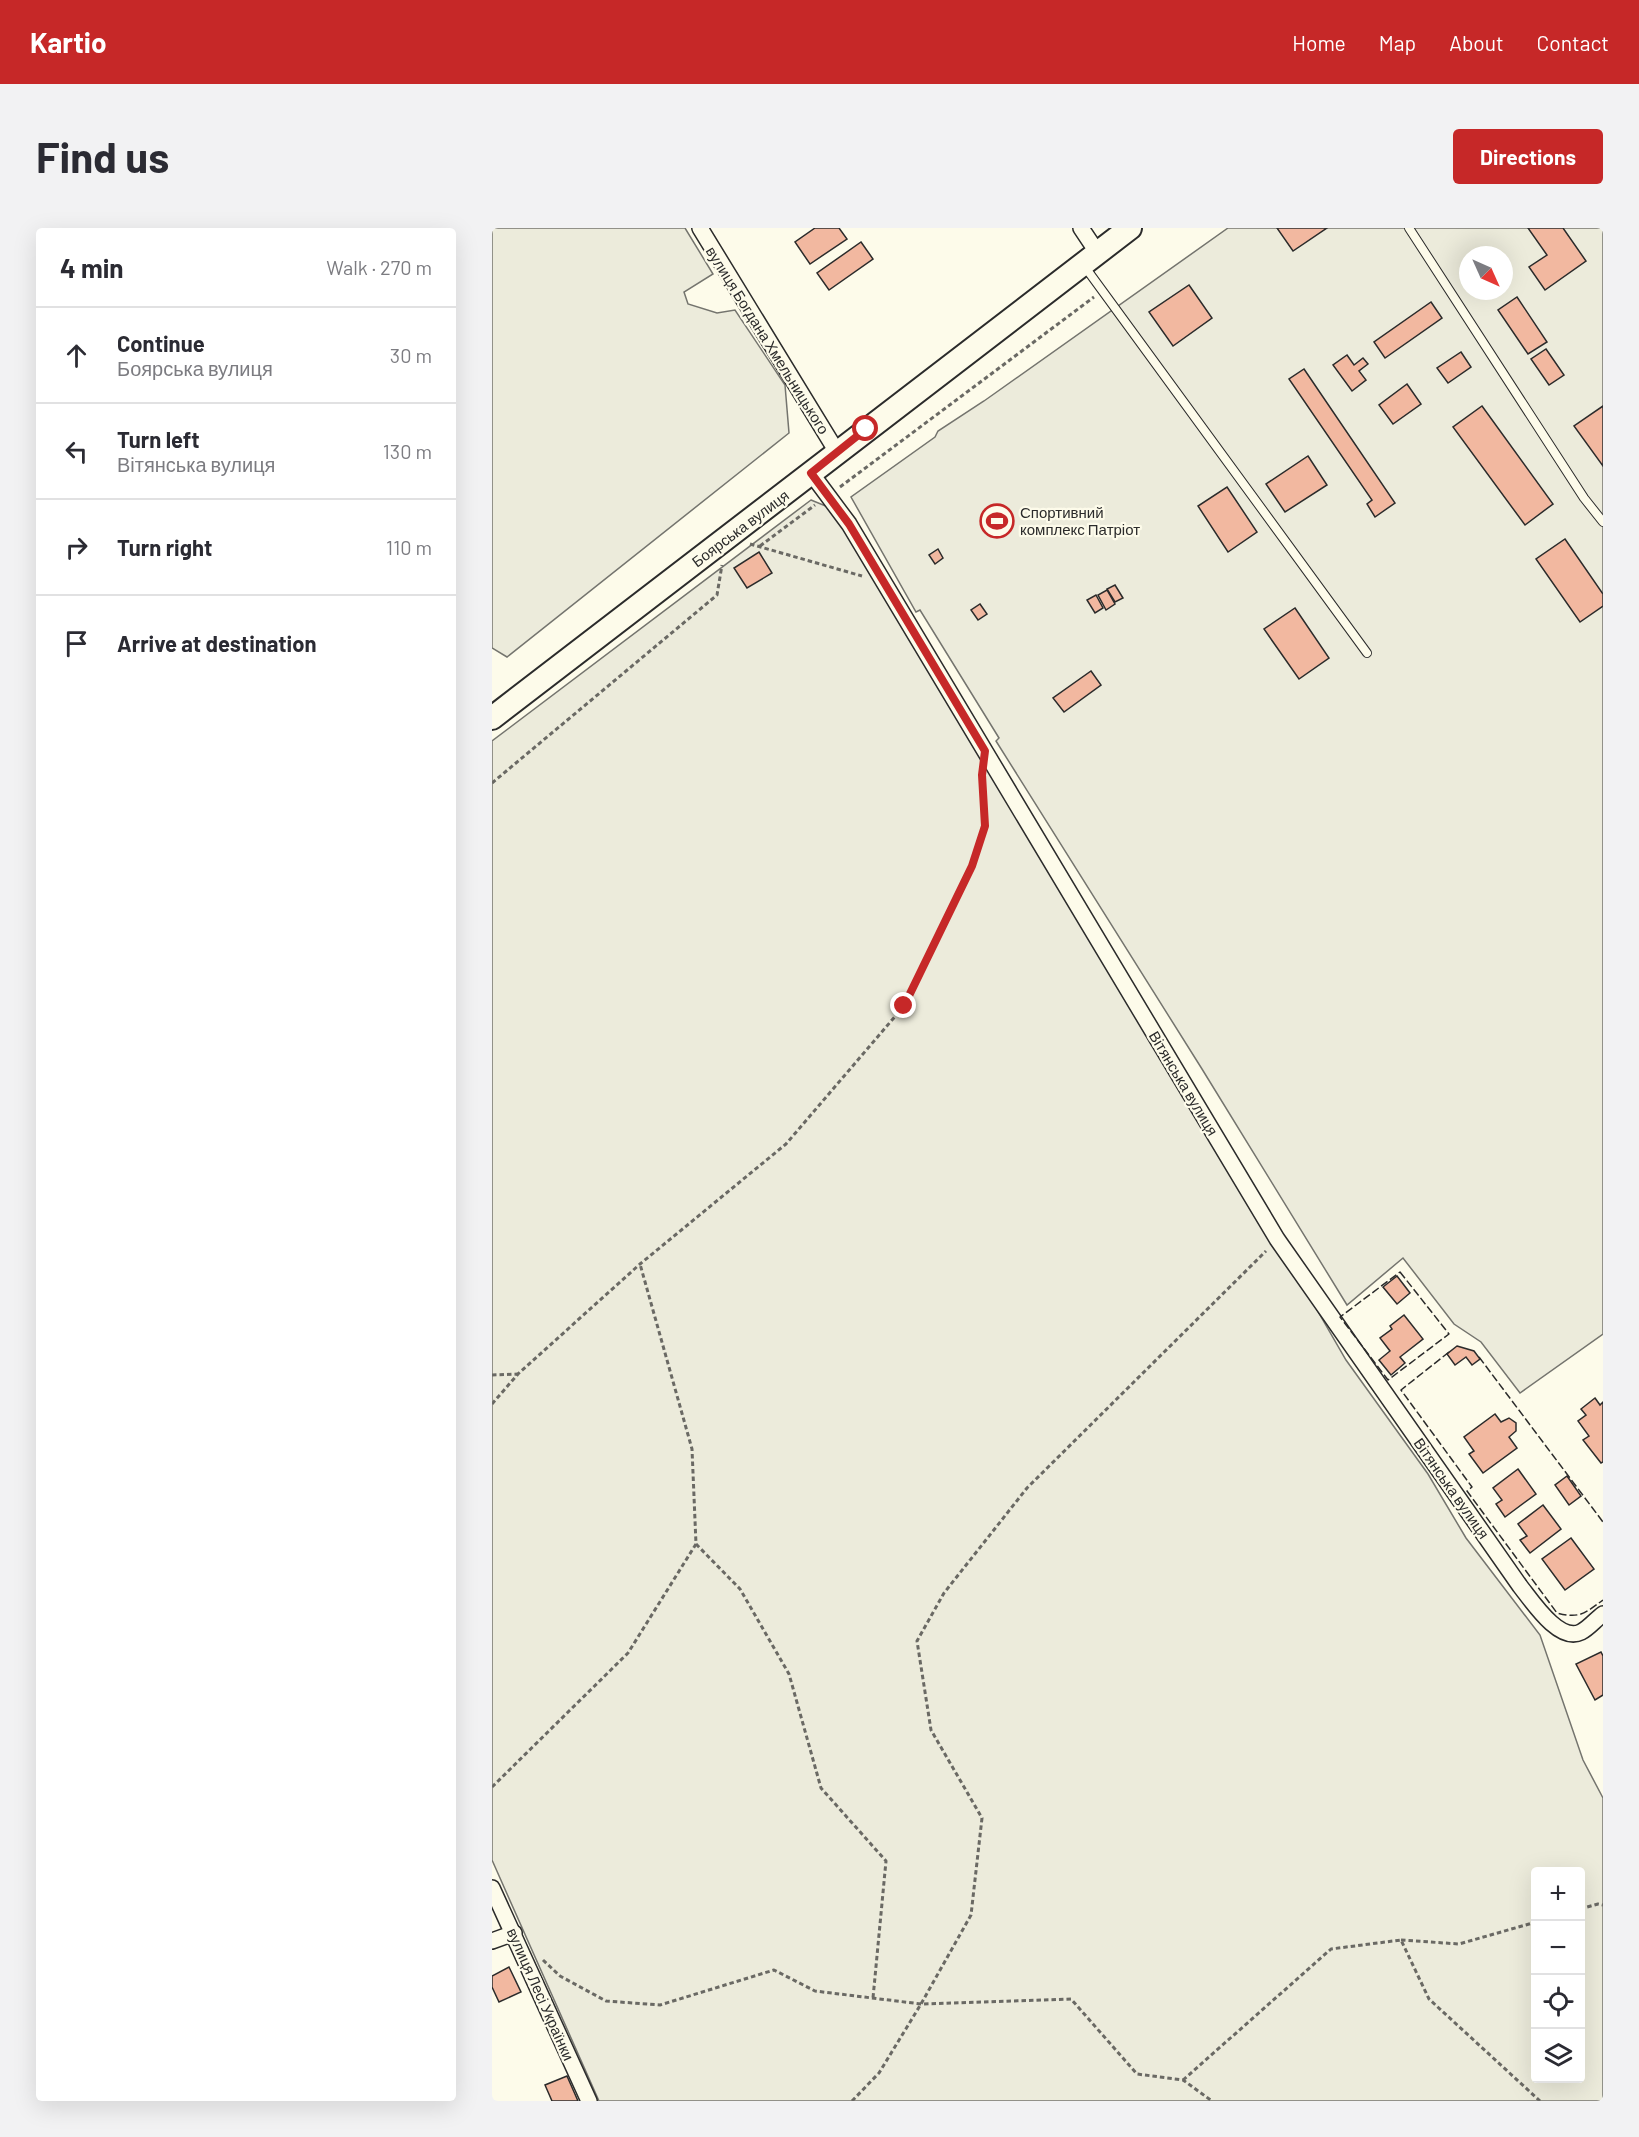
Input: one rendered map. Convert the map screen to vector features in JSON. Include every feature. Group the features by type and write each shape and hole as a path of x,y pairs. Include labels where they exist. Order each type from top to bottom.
{"street":[{"name":"вулиця Богдана Хмельницького","path":"700,228 837,452"},
{"path":"1081,228 1090,258"},
{"name":"Боярська вулиця","path":"492,718 1130,228"},
{"name":"Вітянська вулиця","path":"811,473 849,524 1277,1239 1520,1586 1552,1625 1566,1633 1579,1633 1603,1614"},
{"name":"вулиця Лесі Українки","path":"492,1888 589,2101"},
{"path":"492,1941 514,1933"}],"lane":[{"path":"1408,228 1584,498 1603,522"},
{"path":"1090,258 1103,291 1367,653"}],"path":[{"path":"759,546 1103,291"},
{"path":"492,783 717,595 726,538 884,582"},
{"path":"492,1404 518,1374 640,1264 786,1144 904,1006 972,866 985,826 982,775 985,751"},
{"path":"852,2101 879,2073 971,1915 982,1818 931,1731 917,1641 944,1593 1027,1488 1277,1239"},
{"path":"492,1787 628,1653 696,1544 692,1449 640,1264"},
{"path":"492,1375 518,1374"},
{"path":"696,1544 740,1589 789,1674 821,1788 886,1861 873,1998"},
{"path":"1585,1908 1603,1905"},
{"path":"1183,2080 1331,1949 1401,1940 1459,1944 1531,1923"},
{"path":"1401,1940 1429,1999 1540,2101"},
{"path":"538,1956 560,1976 606,2001 660,2005 774,1970 815,1991 921,2004 1071,1999 1137,2074 1183,2080 1212,2101"}],"shaded area":[{"path":"492,228 685,228 713,274 684,292 688,304 717,313 735,310 785,385 789,433 507,657 492,648"},
{"path":"1228,228 1603,228 1603,1334 1520,1393 1481,1342 1454,1324 1403,1258 1347,1305 996,741 999,738 920,610 916,612 851,497 935,437 938,431 984,401"},
{"path":"811,500 850,516 1102,937 1346,1360 1428,1474 1466,1538 1540,1635 1583,1760 1603,1798 1603,2101 599,2101 492,1860 492,741"}],"building":[{"path":"815,228 839,228 847,239 810,264 795,242"},
{"path":"1277,228 1327,228 1293,251"},
{"path":"1528,228 1563,228 1586,261 1545,290 1529,267 1547,255"},
{"path":"861,242 873,259 829,290 817,273"},
{"path":"1189,285 1212,318 1173,346 1149,312"},
{"path":"1517,297 1547,342 1528,354 1498,310"},
{"path":"1431,302 1442,318 1385,358 1374,342"},
{"path":"1546,349 1564,375 1549,385 1531,359"},
{"path":"1461,352 1471,367 1448,383 1437,368"},
{"path":"1347,355 1354,365 1363,358 1368,364 1359,371 1366,380 1352,391 1333,365"},
{"path":"1304,369 1395,503 1375,517 1367,504 1372,500 1289,379"},
{"path":"1407,384 1421,404 1393,424 1379,405"},
{"path":"1482,406 1553,504 1525,525 1453,427"},
{"path":"1603,406 1603,466 1574,426"},
{"path":"1308,456 1327,485 1285,512 1266,484"},
{"path":"1227,487 1257,532 1228,552 1198,506"},
{"path":"1565,539 1603,594 1603,606 1580,622 1536,559"},
{"path":"938,549 943,558 935,564 929,555"},
{"path":"759,552 772,573 747,588 734,568"},
{"path":"1115,585 1123,598 1115,602 1107,589"},
{"path":"1107,590 1115,604 1106,610 1098,595"},
{"path":"1096,595 1103,608 1095,613 1087,600"},
{"path":"980,604 987,614 978,620 971,610"},
{"path":"1295,608 1329,658 1299,679 1264,629"},
{"path":"1091,671 1101,685 1064,712 1053,698"},
{"path":"1397,1276 1410,1293 1397,1304 1383,1287"},
{"path":"1404,1315 1423,1339 1400,1357 1405,1363 1391,1375 1379,1360 1390,1351 1380,1338 1392,1329 1390,1326"},
{"path":"1457,1346 1474,1351 1480,1359 1472,1365 1466,1357 1455,1365 1447,1354"},
{"path":"1595,1398 1600,1405 1603,1402 1603,1462 1601,1463 1583,1440 1589,1436 1578,1421 1586,1415 1581,1409"},
{"path":"1495,1414 1501,1422 1509,1418 1516,1423 1516,1431 1509,1437 1517,1448 1483,1473 1469,1454 1474,1451 1464,1437"},
{"path":"1518,1469 1536,1494 1505,1517 1496,1504 1502,1500 1493,1488"},
{"path":"1567,1476 1581,1496 1569,1505 1555,1485"},
{"path":"1543,1505 1561,1529 1530,1553 1520,1540 1527,1536 1518,1524"},
{"path":"1571,1538 1594,1569 1565,1590 1542,1559"},
{"path":"1601,1652 1603,1656 1603,1695 1595,1700 1576,1664"},
{"path":"509,1967 521,1992 499,2002 492,1987 492,1976"},
{"path":"567,2076 578,2101 552,2101 545,2085"}],"fence":[{"path":"1400,1272 1449,1334 1388,1380 1340,1317 1400,1272"},
{"path":"1449,1352 1401,1390 1472,1487 1467,1491 1557,1613 1582,1614 1603,1600"},
{"path":"1479,1357 1603,1522"}],"place":[{"name":"Спортивний комплекс Патріот","path":"997,521"}],"route":[{"path":"866,429 811,473 849,524 985,751 982,775 985,826 972,866 904,1006"}]}
